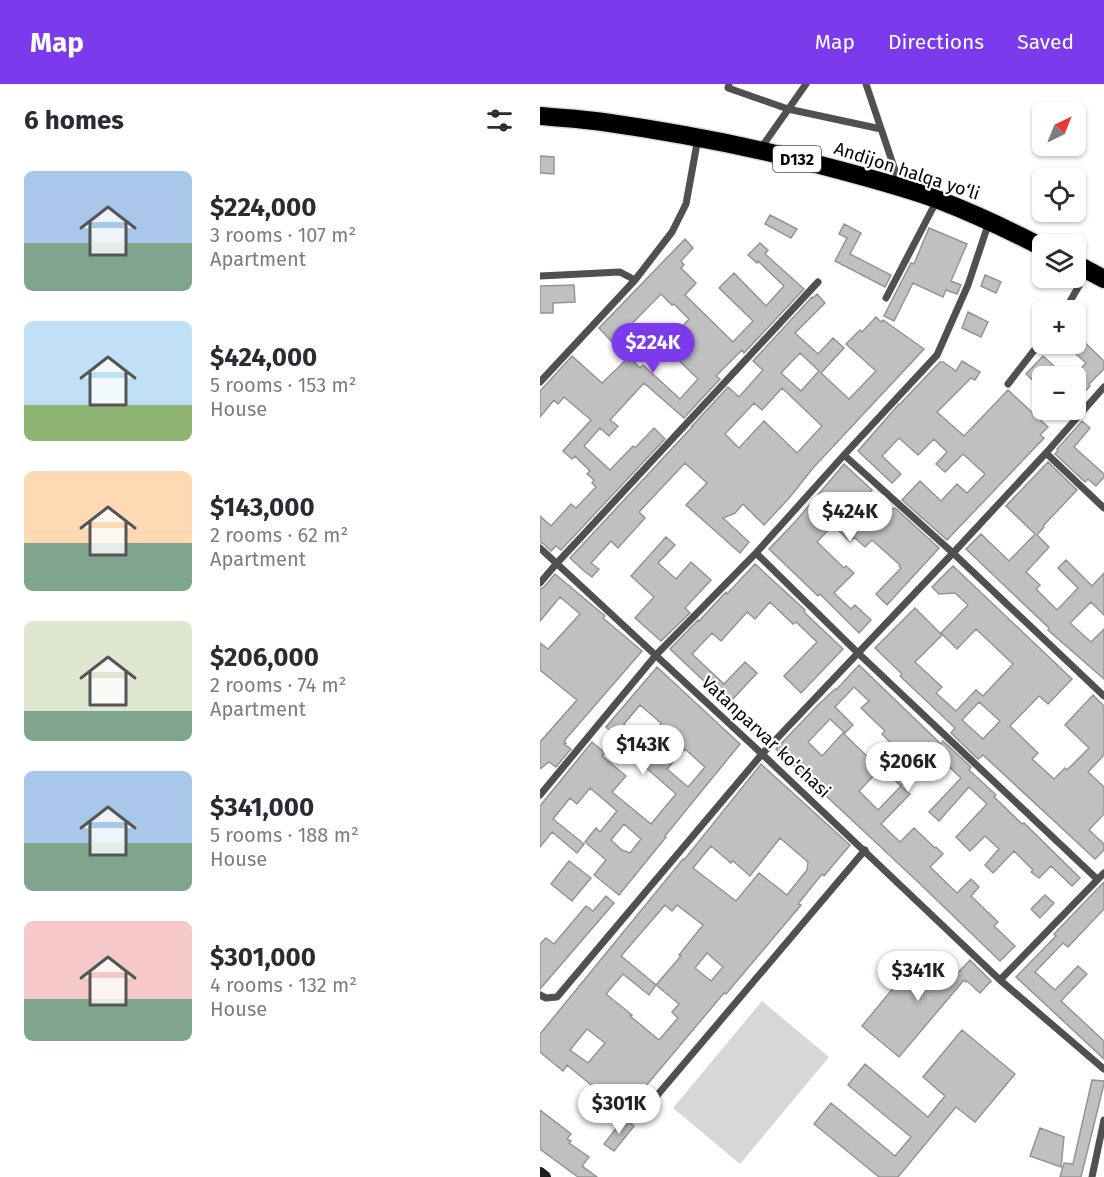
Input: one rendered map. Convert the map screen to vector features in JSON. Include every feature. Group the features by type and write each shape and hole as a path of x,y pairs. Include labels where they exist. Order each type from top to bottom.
{"highway":[{"name":"Andijon halqa yo‘li","path":"540,116 603,122 698,138 819,164 938,199 1032,242"}],"street":[{"path":"540,1173 545,1177"}],"lane":[{"path":"729,84 729,88 788,109 881,129"},
{"path":"866,84 901,188"},
{"path":"759,150 805,85"},
{"path":"540,382 634,280 672,231 686,204 698,138"},
{"path":"886,298 938,199"},
{"path":"540,795 656,655 756,553 937,355 968,285 989,221"},
{"path":"1072,300 1094,271"},
{"path":"540,276 620,272 634,280"},
{"path":"540,583 818,282"},
{"path":"1008,384 1032,353"},
{"path":"540,995 546,998 557,997 762,754 953,553 1104,387"},
{"path":"1046,453 1104,508"},
{"path":"844,455 953,553 1104,696"},
{"name":"Vatanparvar ko'chasi","path":"540,548 865,850 1000,980 1104,1069"},
{"path":"756,553 1097,879"},
{"path":"643,1112 865,850"},
{"path":"1000,980 1104,873"},
{"path":"1092,1177 1104,1120"}],"shaded area":[{"path":"762,1001 829,1057 740,1164 673,1108"}],"building":[{"path":"540,156 554,157 554,174 540,173"},
{"path":"770,215 797,229 791,238 765,224"},
{"path":"844,224 861,233 850,254 891,275 885,287 835,261 847,238 839,234"},
{"path":"929,228 967,244 951,281 961,285 957,294 946,290 943,297 913,283 894,321 884,316 911,263 914,264"},
{"path":"685,239 693,248 681,261 684,265 681,268 696,283 685,295 733,342 753,321 719,288 734,273 766,306 784,286 758,261 757,263 748,255 760,243 768,250 765,254 804,289 744,353 742,350 716,376 720,379 684,418 644,383 610,420 618,426 609,436 600,428 584,446 610,470 654,428 665,439 561,550 556,546 551,551 540,542 540,516 551,526 571,504 576,508 596,487 592,483 594,480 587,474 590,471 575,456 572,459 563,451 591,420 564,397 558,404 554,400 540,417 540,391 572,356 602,383 629,357 640,368 643,365 680,399 698,379 664,346 689,319 674,304 672,305 661,294 613,343 599,328"},
{"path":"985,275 1001,282 996,293 981,286"},
{"path":"574,285 575,302 553,303 553,313 540,313 540,286"},
{"path":"817,294 825,303 795,333 818,354 833,338 844,348 821,373 849,399 876,371 846,344 876,317 924,349 813,468 764,525 743,504 735,513 723,518 749,542 740,553 686,505 707,483 685,463 639,512 645,518 618,548 611,541 591,563 599,569 592,577 584,571 570,558 728,387 739,397 763,370 753,361","holes":["800,353 819,371 801,391 781,373","782,388 822,426 797,453 764,421 739,448 725,434 754,403 762,410"]},
{"path":"968,312 988,322 981,337 962,328"},
{"path":"1086,344 1104,361 1104,369 1089,384 1086,391 1086,366 1083,366 1086,363 1076,354 1086,354"},
{"path":"1043,356 1054,366 1034,366"},
{"path":"962,361 980,372 975,380 971,378 937,412 964,436 1008,390 1032,412 1032,420 1040,420 1048,427 1040,435 1044,438 947,540 902,500 920,481 941,501 957,484 967,493 985,474 963,454 945,472 936,464 947,452 934,439 918,455 899,438 882,456 901,474 892,483 858,451 940,362 956,371"},
{"path":"1032,368 1032,380 1026,374"},
{"path":"1082,421 1090,428 1074,447 1104,474 1096,486 1088,479 1085,482 1055,454"},
{"path":"1048,462 1077,490 1037,535 1049,547 1026,572 1040,585 1036,589 1057,610 1078,588 1058,568 1066,560 1092,586 1104,573 1104,615 1091,602 1070,623 1091,642 1104,629 1104,679 1048,630 1049,628 966,549 981,534 1009,561 1035,534 1006,506"},
{"path":"844,464 872,490 854,510 870,524 887,505 892,509 895,508 939,548 887,605 876,594 901,568 900,565 872,540 865,547 854,537 850,542 834,526 831,527 817,542 844,568 846,566 854,573 834,593 851,609 855,605 871,620 859,633 820,594 818,596 769,549"},
{"path":"666,537 675,545 658,563 676,579 691,562 711,580 685,608 690,613 661,641 635,618 654,597 631,576"},
{"path":"755,564 843,649 801,693 784,676 817,642 796,622 793,624 770,602 755,619 747,612 721,641 712,633 692,654 724,684 745,662 757,673 731,701 723,694 721,697 670,649"},
{"path":"953,566 1072,679 1048,704 1039,696 1010,726 1038,753 1032,759 1054,779 1065,768 1067,770 1089,748 1065,725 1093,695 1104,706 1104,755 1088,772 1104,787 1104,814 1089,830 1104,844 1104,850 1095,859 983,755 978,759 951,733 955,728 900,676 902,674 875,648 915,608 942,635 915,662 942,687 936,693 956,711 976,690 983,696 1013,664 976,629 957,649 941,633 968,605 955,593 939,594 932,587","holes":["979,702 1000,721 983,739 962,720"]},
{"path":"555,574 642,651 564,741 566,743 564,744 571,749 556,767 549,762 540,769 540,742 577,700 540,670 540,643 548,649 580,614 560,597 540,621 540,589"},
{"path":"859,665 941,744 943,741 971,767 969,770 996,795 994,797 1080,878 1072,886 1051,866 1039,878 1014,851 993,873 985,865 999,849 985,836 970,851 956,837 987,804 969,787 939,821 929,812 961,778 943,761 932,772 923,763 901,786 910,794 881,824 900,842 914,828 936,847 943,854 930,867 957,893 971,879 979,887 971,896 998,922 994,926 1015,946 1000,961 776,749 817,706 836,690","holes":["854,687 869,701 861,708 885,731 882,734 889,741 872,761 843,733 822,756 808,742 830,719 845,733 853,725 835,707","881,768 901,786 878,810 859,791"]},
{"path":"657,667 740,744 619,895 594,875 606,860 585,842 596,828 600,832 617,811 590,788 577,804 570,798 553,819 584,844 577,853 552,832 540,847 540,806 592,742 605,753 602,756 626,776 612,792 651,824 676,794 644,766 647,762 606,727","holes":["640,705 667,731 652,748 624,724","685,749 705,767 688,787 667,769","624,824 641,839 630,853 622,850 611,840"]},
{"path":"761,764 850,845 824,876 822,874 798,904 801,905 624,1112 567,1065 563,1071 540,1052 540,1034","holes":["780,838 808,862 807,870 787,895 759,873 736,901 693,868 711,846 750,876","665,905 672,911 677,905 703,925 656,985 621,956","707,953 723,967 711,981 695,968","623,974 649,995 656,985 679,1004 672,1012 678,1018 659,1040 606,994","587,1029 605,1043 588,1063 570,1050"]},
{"path":"569,861 591,878 572,901 551,884"},
{"path":"1104,882 1104,909 1068,947 1063,943 1035,972 1055,990 1078,966 1087,974 1061,1001 1104,1041 1104,1059 1016,977"},
{"path":"1045,895 1054,903 1040,918 1031,909"},
{"path":"606,896 614,903 540,989 540,944 546,938 554,944 586,906 593,911"},
{"path":"922,953 953,978 970,960 991,981 980,993 964,980 899,1057 862,1026"},
{"path":"962,1030 1015,1074 975,1122 956,1107 898,1177 879,1177 814,1124 831,1103 895,1156 911,1137 848,1085 865,1064 928,1117 945,1096 923,1077"},
{"path":"1092,1080 1104,1081 1104,1084 1081,1177 1060,1177 1064,1163 1073,1164"},
{"path":"540,1110 571,1134 567,1139 571,1141 569,1143 589,1157 582,1166 597,1177 578,1177 540,1149"},
{"path":"624,1118 634,1126 614,1151 604,1144"},
{"path":"1040,1128 1064,1137 1061,1167 1030,1156"}]}
